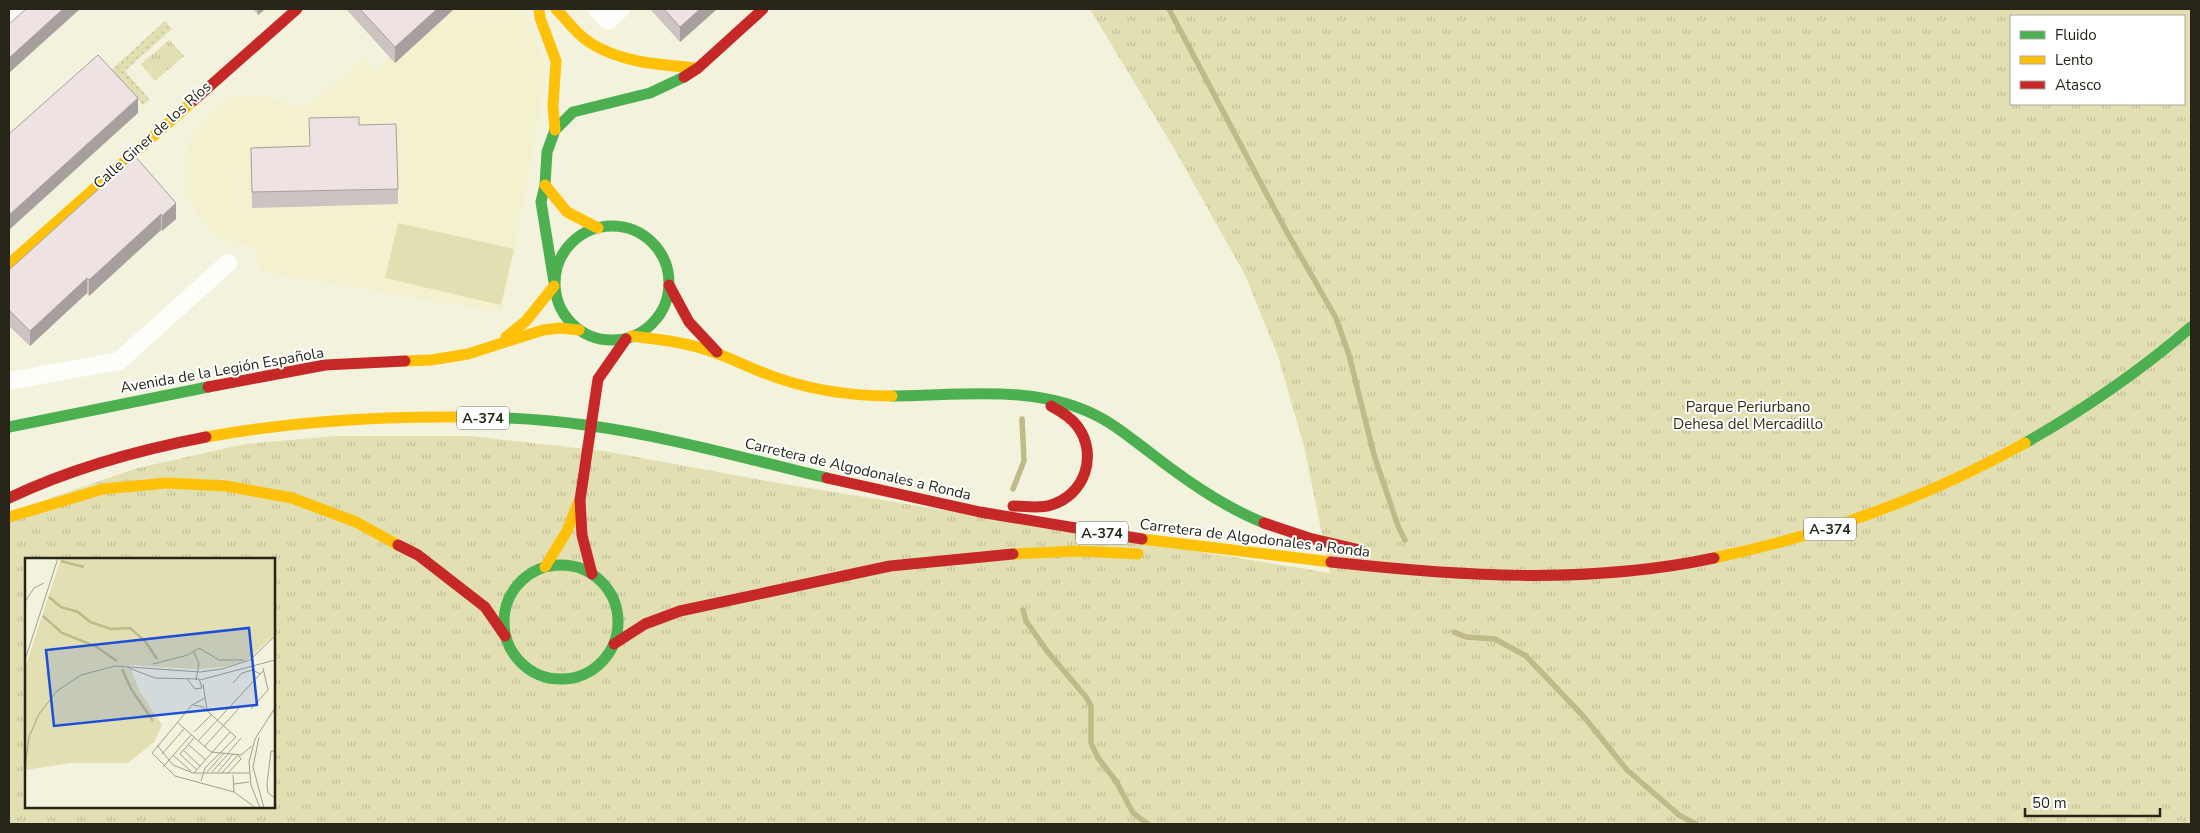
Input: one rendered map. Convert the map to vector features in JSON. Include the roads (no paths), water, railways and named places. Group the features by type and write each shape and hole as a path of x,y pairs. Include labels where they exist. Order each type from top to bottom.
{"main road":[{"name":"Calle Giner de los Ríos","path":"9,264 298,9"},
{"path":"539,9 540,18 556,61 553,106 555,130 547,152 545,185 541,202 558,303 566,318 581,332 588,346"},
{"path":"556,9 581,35 601,48 636,59 698,68"},
{"path":"555,130 573,112 604,102 665,88 698,68 763,9"},
{"path":"545,185 557,203 572,218 598,228"},
{"path":"554,284 558,264 567,248 580,235 598,228 616,226 648,239 660,252 667,268 669,285 666,302 659,316 647,328 629,338 598,379 580,500 582,535 592,574"},
{"name":"Avenida de la Legión Española","path":"500,342 526,321 554,284"},
{"path":"669,285 677,303 694,331 718,353"},
{"name":"Carretera de Algodonales a Ronda","path":"9,498 101,462 173,444 255,428 331,420 447,417 535,419 608,428 958,508 1046,525 1246,553 1418,572 1486,576 1596,575 1695,562 1806,537 1859,519 1961,478 2056,426 2133,376 2191,327"},
{"name":"Avenida de la Legión Española","path":"9,427 275,373 325,365 440,358 468,354 500,342 543,330 560,328 581,332"},
{"path":"581,332 597,338 612,340 629,338 675,341 718,353 764,374 808,387 853,394 893,397 995,393 1061,400 1085,408 1102,418 1228,506 1276,526 1331,544 1376,554 1418,572"},
{"path":"592,362 598,379"},
{"path":"958,508 1023,506 1037,508 1054,505 1068,497 1080,485 1087,470 1089,453 1085,436 1076,422 1064,411 1040,398"},
{"path":"9,517 103,489 167,483 226,486 292,498 356,522 418,555 485,607 505,636 512,652 523,665 538,674 555,679 573,678 590,671 604,659 614,644 631,630 646,622 680,611 890,566 1025,553 1079,551 1154,556"},
{"path":"545,567 567,531 580,500"},
{"path":"1197,558 1246,553"},
{"path":"505,636 503,618 507,601 516,586 529,574 545,567 561,565 577,567 592,574 606,587 615,605 618,624 614,644"}],"street":[{"path":"9,15 16,9"},
{"path":"597,9 608,20 621,9"},
{"path":"9,382 119,362 228,263"}],"waterway":[{"path":"1169,9 1284,227 1336,318 1349,355 1374,455 1398,526 1405,540"},
{"path":"1013,489 1024,461 1022,419"},
{"path":"1023,610 1026,621 1047,651 1086,697 1091,706 1091,743 1098,758 1116,781 1133,813 1148,824"},
{"path":"1454,632 1466,637 1495,639 1526,656 1585,718 1627,770 1679,815 1696,824"}],"park label":[{"name":"Parque Periurbano Dehesa del Mercadillo","path":"1748,416"}]}
